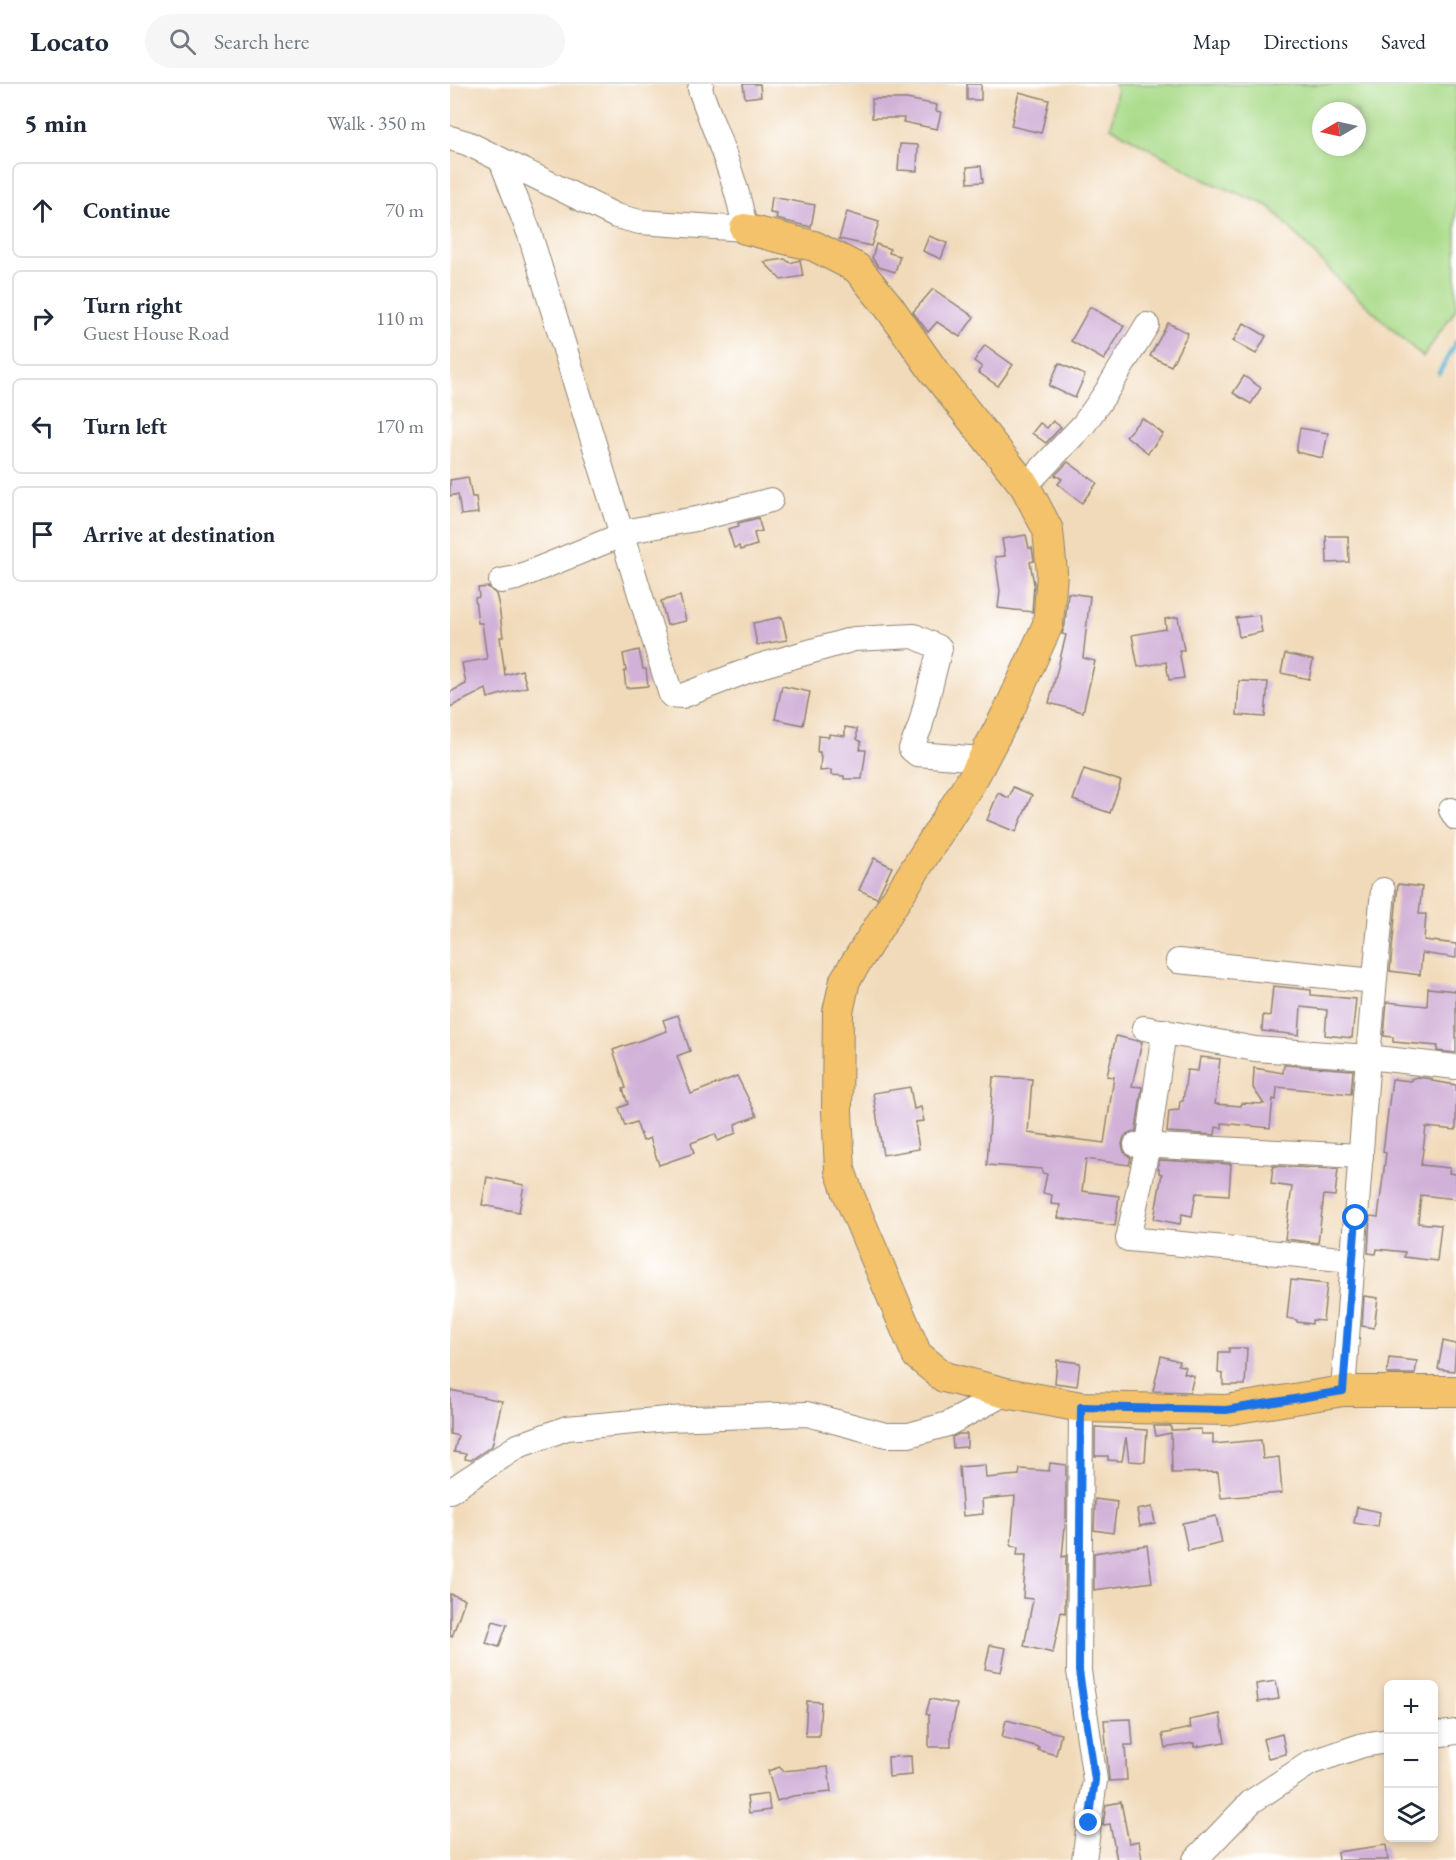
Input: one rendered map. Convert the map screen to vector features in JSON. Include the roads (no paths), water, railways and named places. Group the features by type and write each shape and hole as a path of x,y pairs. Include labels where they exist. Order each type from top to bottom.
{"main road":[{"path":"745,229 814,246 857,268 890,307 933,370 1025,486 1048,530 1052,573 1048,624 1011,706 982,759 845,980 838,1012 837,1111 840,1170 917,1355 944,1377 1006,1393 1081,1407 1226,1410 1343,1391 1456,1391"}],"street":[{"path":"450,138 467,143 616,216 640,222 745,229 740,202 700,89 701,84"},
{"path":"501,160 530,235 579,388 671,695 682,696 760,666 854,639 914,636 940,648 920,727 910,748 917,754 982,759"},
{"path":"1025,486 1084,424 1147,325"},
{"path":"501,581 516,578 634,530 701,518 771,500"},
{"path":"1343,1391 1383,890"},
{"path":"1178,961 1374,981"},
{"path":"1352,1260 1128,1239 1142,1145 1154,1029 1255,1049 1368,1056 1456,1067"},
{"path":"1142,1145 1361,1156"},
{"path":"450,1491 518,1446 567,1428 667,1419 807,1414 886,1435 909,1435 948,1424 1006,1393"},
{"path":"1081,1407 1079,1671 1095,1780 1084,1860"},
{"path":"1438,1734 1456,1732"},
{"path":"1195,1860 1251,1802 1310,1763 1363,1745 1384,1742"}],"waterway":[{"path":"1439,373 1456,342"}]}
